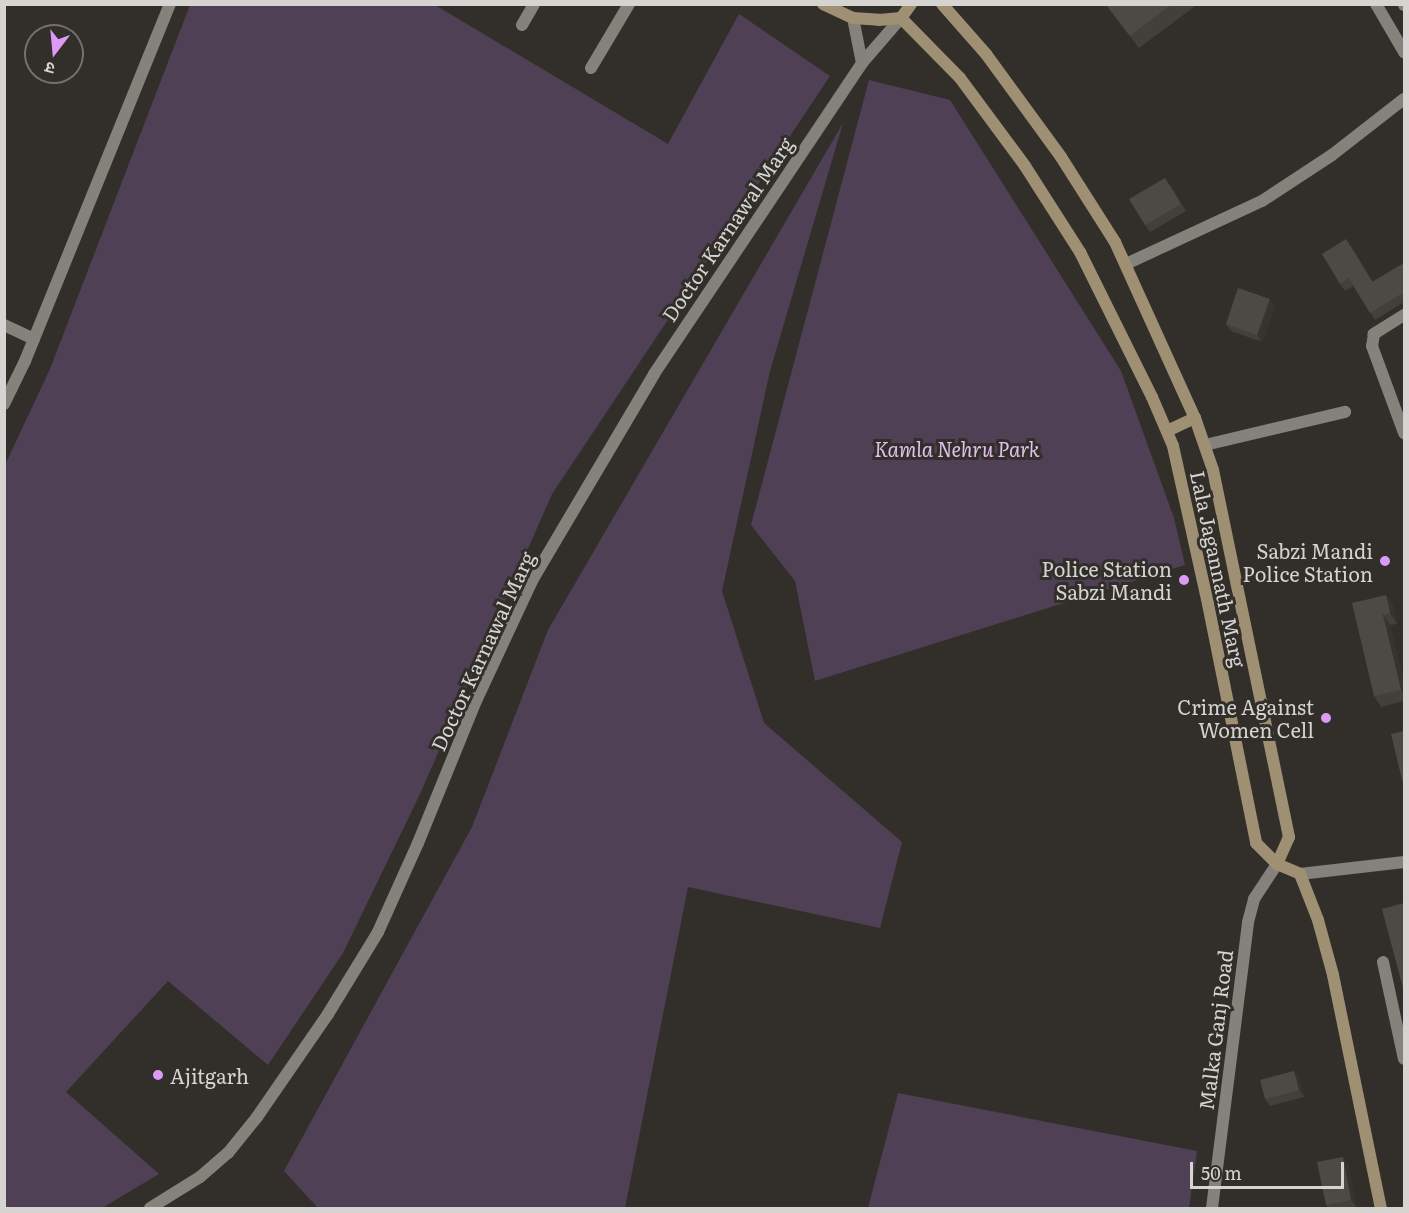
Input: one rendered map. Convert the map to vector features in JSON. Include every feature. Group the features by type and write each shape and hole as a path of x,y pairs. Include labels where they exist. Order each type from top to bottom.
{"main road":[{"path":"823,4 853,18 879,20 901,18 911,4"},
{"name":"Lala Jagannath Marg","path":"901,18 960,78 1025,166 1080,252 1167,430 1173,446 1208,604 1256,843 1277,864 1289,837 1218,493 1195,418 1115,242 1061,157 986,54 942,4"},
{"path":"1167,430 1195,418"},
{"path":"1277,864 1300,874 1318,920 1333,975 1381,1209"}],"street":[{"path":"4,404 34,339 170,4"},
{"path":"522,25 534,4"},
{"path":"591,68 629,4"},
{"path":"1376,4 1404,52"},
{"path":"853,18 862,63"},
{"name":"Doctor Karnawal Marg","path":"150,1209 200,1177 228,1153 257,1117 328,1014 378,932 477,701 533,579 654,374 862,63 901,18"},
{"path":"1126,264 1262,201 1332,155 1404,99"},
{"path":"1404,315 1374,334 1372,346 1404,433"},
{"path":"4,325 34,339"},
{"path":"1205,445 1345,412"},
{"path":"1300,874 1404,862"},
{"name":"Malka Ganj Road","path":"1212,1209 1248,922 1254,899 1277,864"},
{"path":"1383,962 1402,1033 1404,1059"}],"green space":[{"path":"190,5 435,5 668,144 739,14 830,76 552,494 420,794 343,953 268,1065 168,981 66,1092 159,1174 102,1208 5,1208 5,465 50,369"},
{"name":"Kamla Nehru Park","path":"869,80 950,100 1121,371 1174,518 1185,565 815,681 795,581 751,525"},
{"path":"843,123 770,371 722,591 764,723 902,842 880,928 688,887 625,1208 318,1208 284,1171 472,827 548,630"},
{"path":"898,1093 1197,1151 1189,1208 868,1208"}],"building":[{"path":"1106,4 1172,4 1130,36"},
{"path":"1165,178 1181,204 1145,225 1129,199"},
{"path":"1346,239 1372,282 1404,263 1404,292 1370,313 1349,278 1340,284 1322,254"},
{"path":"1238,288 1270,299 1257,335 1226,324"},
{"path":"1386,595 1390,613 1383,615 1401,690 1374,696 1352,603"},
{"path":"1404,731 1404,788 1391,734"},
{"path":"1404,903 1404,992 1382,909"},
{"path":"1294,1071 1299,1090 1265,1099 1260,1080"},
{"path":"1343,1157 1351,1200 1326,1205 1317,1162"}],"place":[{"name":"Sabzi Mandi Police Station","path":"1385,561"},
{"name":"Police Station Sabzi Mandi","path":"1184,580"},
{"name":"Crime Against Women Cell","path":"1326,718"},
{"name":"Ajitgarh","path":"158,1075"}]}
